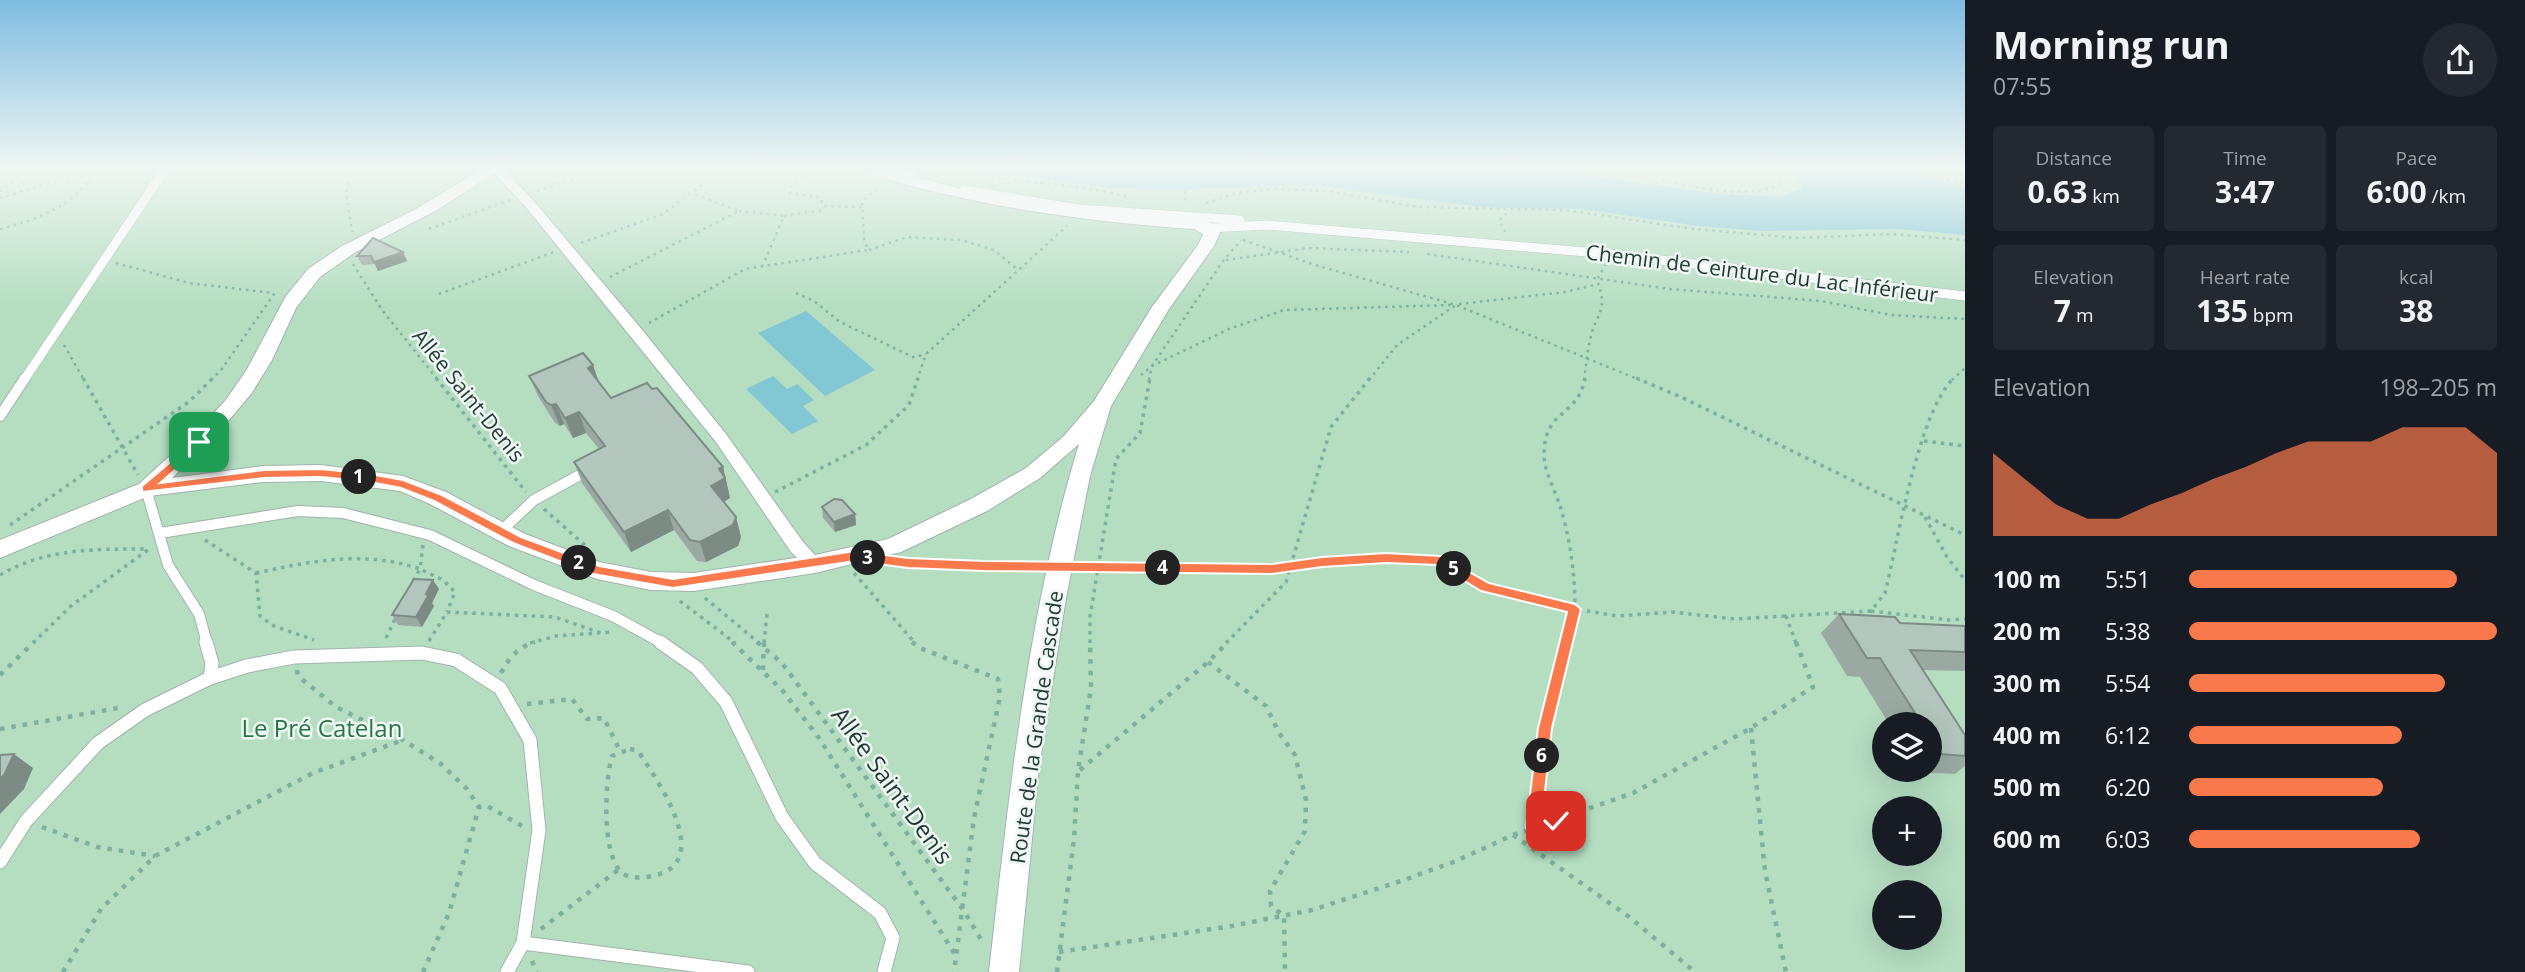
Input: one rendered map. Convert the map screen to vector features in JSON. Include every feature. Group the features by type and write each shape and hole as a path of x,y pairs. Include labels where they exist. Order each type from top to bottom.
{"street":[{"path":"146,489 199,442 255,373 285,308 288,290 313,274 355,237 417,214"},
{"path":"535,214 634,329 721,438 797,547 815,564"},
{"name":"Chemin de Ceinture du Lac Inférieur","path":"1089,214 1209,228"},
{"name":"Route de la Grande Cascade","path":"1004,972 1026,767 1080,476 1101,406 1161,307 1208,243 1212,233 1209,228"},
{"path":"1,540 146,489 264,474 321,473 403,484 438,498 500,532 597,570 651,581 694,582 815,564 892,546 979,505 1014,485 1055,456 1101,406"}],"lane":[{"path":"0,416 134,214"},
{"name":"Chemin de Ceinture du Lac Inférieur","path":"1160,214 1246,220 1266,225"},
{"name":"Chemin de Ceinture du Lac Inférieur","path":"1209,228 1266,225 1610,254 1965,296"},
{"path":"500,532 534,500 578,476"},
{"path":"146,489 168,565 199,614 212,663 210,678"},
{"path":"161,538 186,529 298,512 343,513 425,534 534,585 646,632 697,668 726,702 782,817 815,863 880,913 893,939 884,972"},
{"path":"0,862 26,821 98,743 145,710 210,678 247,666 294,657 422,653 456,660 500,688 530,740 539,830 523,943 507,972"},
{"path":"523,943 748,972"}],"path":[{"path":"0,229 47,214"},
{"name":"Allée Saint-Denis","path":"351,214 355,237 352,262 382,310 534,500 596,555"},
{"path":"439,294 662,214"},
{"path":"596,284 731,214"},
{"path":"769,214 795,214"},
{"path":"862,214 864,240 868,250"},
{"path":"1505,214 1499,220 1513,246"},
{"path":"1595,214 1694,229 1798,238 1890,234 1965,240"},
{"path":"763,265 784,216"},
{"path":"764,498 866,445 909,405 926,354 1067,226"},
{"path":"1232,234 1271,251 1456,304 1681,397 1965,535"},
{"path":"634,329 647,325 745,269 868,250 907,237 961,240 993,250 1017,269"},
{"path":"1057,972 1074,839 1078,771 1091,688 1090,617 1116,459 1140,433 1152,366 1223,261 1241,239"},
{"path":"1223,261 1271,251 1308,248 1411,253"},
{"path":"1423,253 1598,282 1821,301 1891,315 1965,319"},
{"path":"104,259 189,283 274,293 288,290"},
{"path":"1132,382 1152,366 1229,329 1284,310 1456,304 1565,292 1598,282"},
{"path":"1534,828 1545,728 1575,609 1570,550 1561,508 1544,459 1545,436 1549,425 1576,402 1584,383 1590,338 1600,316 1604,298 1598,282"},
{"path":"1,540 190,401 221,370 274,293 288,290"},
{"path":"796,293 814,301 840,322 913,357 926,354"},
{"path":"1078,771 1208,662 1286,582 1331,427 1397,345 1456,304"},
{"path":"57,332 146,489"},
{"path":"1871,611 1885,593 1930,416 1948,382 1954,374 1965,368"},
{"path":"1924,441 1965,446"},
{"path":"1924,516 1947,557 1965,580"},
{"path":"186,529 256,573 300,563 362,558 403,562 443,580 455,592 447,612 422,653"},
{"path":"408,593 419,569 425,534"},
{"path":"0,675 71,606 161,538"},
{"path":"0,575 36,557 67,551 149,549"},
{"path":"895,561 1061,567 1272,569 1386,558 1441,561 1485,587 1575,609 1617,616 1672,612 1735,619 1871,611 1949,620 1965,618"},
{"path":"851,568 906,636 920,648 998,679 1000,697 974,818 954,972"},
{"path":"256,573 260,616 274,625 325,644 340,655"},
{"path":"651,581 668,591 747,653 763,670 818,738 956,956"},
{"name":"Allée Saint-Denis","path":"694,582 701,594 782,663 964,911 988,950"},
{"path":"378,653 402,605"},
{"path":"447,612 555,617 601,632"},
{"path":"763,670 764,622 767,614"},
{"path":"1059,953 1312,910 1456,861 1513,835 1633,793 1751,728 1814,687 1786,617"},
{"path":"500,688 500,677 506,659 523,646 555,635 646,632"},
{"path":"294,657 298,676 337,707 403,740 441,764 467,789 479,807 449,913 423,972"},
{"path":"1208,662 1266,706 1279,733 1295,755 1306,800 1305,831 1270,891 1271,906 1284,916"},
{"path":"510,706 572,699 587,719 604,718 620,751"},
{"path":"0,729 108,708 145,710"},
{"path":"1751,728 1765,871 1786,972"},
{"path":"63,972 101,909 155,856 313,774 403,740"},
{"path":"630,749 638,751 674,808 683,839 676,860 656,875 640,877 618,870 611,848 606,797 608,764 612,756 630,749"},
{"path":"479,807 487,806 526,828 539,830"},
{"path":"26,821 97,847 155,856"},
{"path":"1513,835 1628,916 1695,972"},
{"path":"523,943 618,870"},
{"path":"1284,916 1284,972"}],"green space":[{"name":"Le Pré Catelan","path":"0,214 1965,214 1965,972 0,972"}],"water":[{"path":"1619,214 1965,214 1965,235 1898,229 1761,231 1699,226"},
{"path":"806,311 875,370 825,396 758,333"},
{"path":"773,376 787,389 797,384 814,400 803,406 818,421 792,434 746,389"}],"building":[{"path":"373,238 403,252 374,262 371,256 357,256"},
{"path":"583,353 593,365 588,368 611,398 647,383 652,389 657,388 723,467 719,469 725,478 711,486 736,517 733,525 700,542 690,540 668,510 624,532 574,462 605,446 579,412 565,418 556,404 546,402 529,376"},
{"path":"834,499 842,500 855,514 834,522 822,507"},
{"path":"414,579 433,580 426,594 428,596 416,617 392,615"},
{"path":"1839,614 1895,617 1900,623 1965,626 1965,652 1910,650 1965,735 1965,756 1942,754 1942,712 1914,712 1880,658 1867,658"},
{"path":"14,754 4,775 0,779 0,755"}],"route":[{"path":"199,442 146,489 264,474 321,473 403,484 438,498 517,540 597,570 651,581 694,582 855,556 908,563 984,566 1272,569 1322,562 1386,558 1441,561 1485,587 1575,609 1545,728 1534,828 1556,821"}]}
